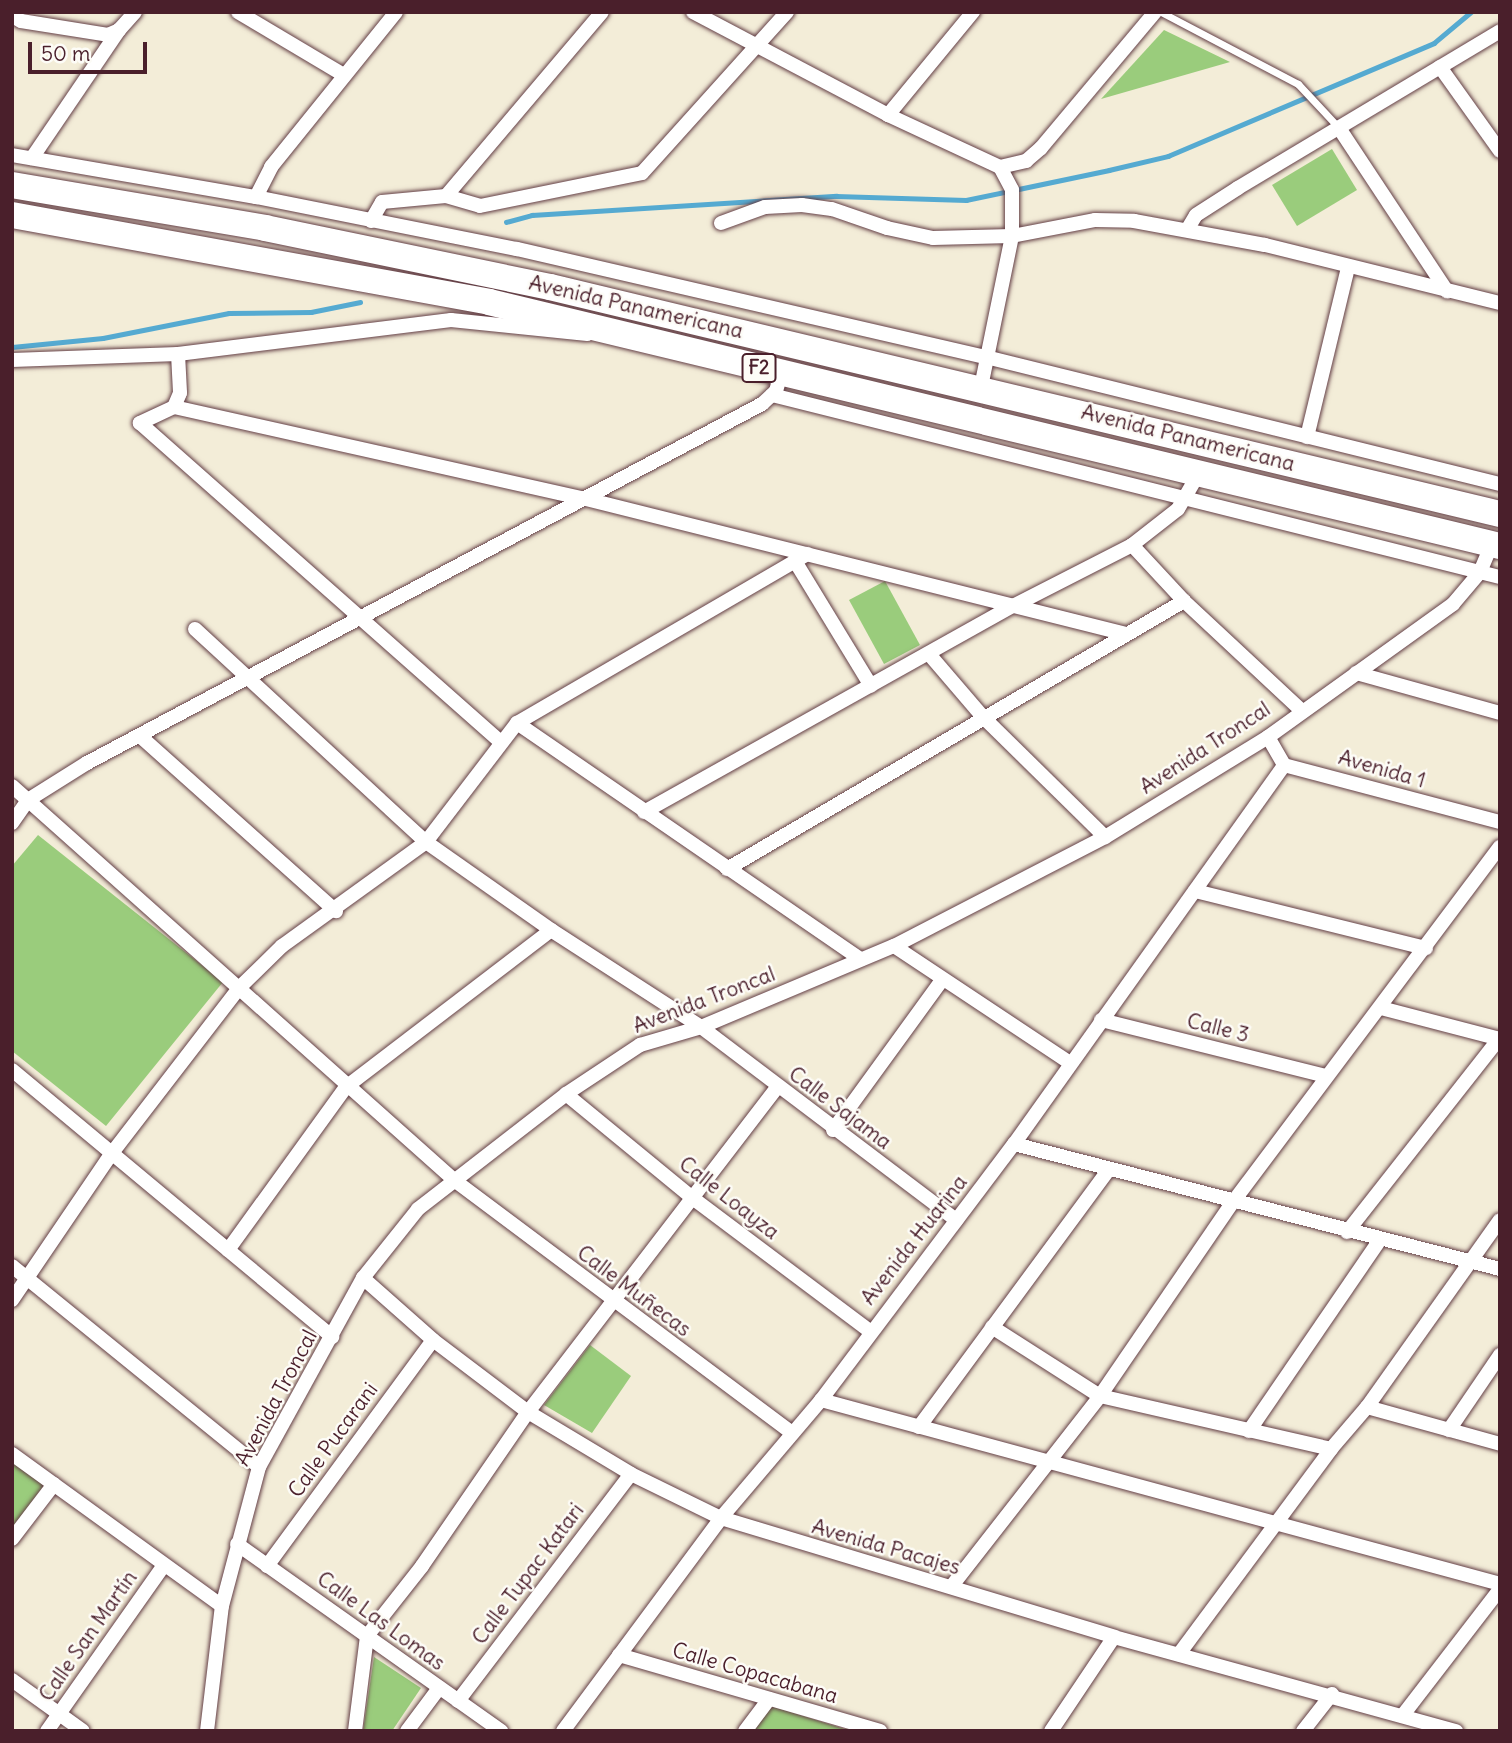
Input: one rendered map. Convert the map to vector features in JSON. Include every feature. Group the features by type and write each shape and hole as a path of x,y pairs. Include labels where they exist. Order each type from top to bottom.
{"highway":[{"name":"Avenida Panamericana","path":"12,185 398,254 981,387 1500,514"},
{"name":"Avenida Panamericana","path":"12,215 489,302 609,331 777,384 1199,473 1496,545"}],"street":[{"path":"32,158 119,30 135,12"},
{"path":"238,12 342,74"},
{"path":"256,197 271,167 342,74 396,12"},
{"path":"446,196 601,12"},
{"path":"693,12 888,115 1000,167 1012,190 1012,236 990,358 981,387"},
{"path":"371,221 382,202 446,196 480,206 642,173 787,12"},
{"path":"888,115 972,12"},
{"path":"1000,167 1026,161 1041,148 1155,12"},
{"path":"15,19 100,34 119,30"},
{"path":"1187,230 1196,215 1500,31"},
{"path":"1440,67 1500,151"},
{"path":"1339,128 1447,291"},
{"name":"Avenida Panamericana","path":"12,155 256,197 531,252 990,358 1500,484"},
{"path":"721,223 765,207 802,205 832,209 887,228 933,237 1012,236 1095,220 1134,221 1265,245 1348,268 1500,303"},
{"path":"1307,437 1348,268"},
{"name":"Avenida Panamericana","path":"12,360 178,354 452,320 491,321 575,336 609,331"},
{"path":"174,407 180,393 178,354"},
{"path":"12,822 28,800 140,736 252,679 586,499 777,384 1185,497 1500,577"},
{"path":"500,741 359,621 140,423 174,407 586,499 801,557 1126,635"},
{"path":"644,813 1013,606 1132,545 1165,523 1199,473"},
{"path":"1132,545 1184,601 1301,710"},
{"name":"Avenida Troncal","path":"208,1731 222,1606 259,1467 363,1278 395,1233 454,1180 566,1094 640,1045 701,1027 894,946 1105,837 1268,737 1301,710 1453,604 1480,572 1496,545"},
{"path":"801,557 871,687"},
{"path":"12,1300 112,1153 239,988 282,946 336,911 426,842 500,741 517,723 801,557"},
{"path":"727,869 1184,601"},
{"name":"Calle Sajama","path":"195,629 426,842 551,930 701,1027 777,1088 956,1220"},
{"path":"929,654 983,717 1105,837"},
{"path":"1356,673 1500,713"},
{"path":"517,723 644,813 861,959"},
{"path":"140,736 336,911"},
{"path":"1268,737 1284,765"},
{"name":"Avenida 1","path":"1284,765 1500,822"},
{"name":"Avenida Huarina","path":"563,1731 721,1518 821,1400 870,1331 1014,1144 1284,765"},
{"name":"Calle Muñecas","path":"12,786 346,1087 454,1180 613,1303 792,1433"},
{"path":"951,1587 1100,1396 1233,1202 1325,1076 1381,1008 1500,847"},
{"path":"1195,891 1426,948"},
{"path":"228,1250 346,1087 551,930"},
{"path":"894,946 1070,1063"},
{"path":"833,1130 942,980"},
{"path":"1348,1232 1499,1039 1381,1008"},
{"name":"Calle 3","path":"1101,1020 1325,1076"},
{"path":"12,1070 332,1337"},
{"path":"355,1731 367,1636 422,1566 528,1412 777,1088"},
{"name":"Calle Loayza","path":"566,1094 694,1199 870,1331"},
{"path":"1014,1144 1500,1269"},
{"path":"919,1427 1109,1169"},
{"path":"1180,1654 1331,1449 1367,1407 1500,1220"},
{"path":"1249,1431 1380,1240"},
{"path":"12,1266 259,1467"},
{"name":"Avenida Pacajes","path":"363,1278 433,1340 528,1412 631,1474 721,1518 1114,1637 1332,1694 1457,1731"},
{"path":"992,1326 1100,1396 1331,1449"},
{"name":"Calle Pucarani","path":"267,1566 433,1340"},
{"path":"1449,1430 1500,1355"},
{"path":"821,1400 1500,1587 1404,1715"},
{"path":"1367,1407 1500,1444"},
{"path":"12,1454 222,1606"},
{"name":"Calle Tupac Katari","path":"458,1701 631,1474"},
{"path":"12,1539 54,1484"},
{"name":"Calle Las Lomas","path":"237,1544 501,1731"},
{"name":"Calle San Martín","path":"47,1731 164,1565"},
{"path":"1051,1731 1114,1637"},
{"name":"Calle Copacabana","path":"620,1655 877,1730"},
{"path":"12,1679 83,1731"},
{"path":"407,1731 439,1688"},
{"path":"1303,1731 1332,1694"},
{"path":"745,1731 769,1699"}],"lane":[{"path":"1161,12 1298,84 1339,128"}],"green space":[{"path":"1164,30 1230,62 1101,99"},
{"path":"1332,149 1357,190 1297,226 1272,185"},
{"path":"885,581 920,645 884,664 849,600"},
{"path":"38,835 223,982 106,1126 12,1051 12,866"},
{"path":"590,1345 631,1376 592,1433 544,1405"},
{"path":"12,1462 44,1485 12,1528"},
{"path":"374,1657 421,1688 392,1731 363,1731"},
{"path":"771,1706 851,1731 752,1731"}],"waterway":[{"path":"506,222 532,215 836,196 966,200 1109,170 1168,156 1434,43 1471,12"},
{"path":"12,347 103,338 229,313 311,312 360,302"}]}
